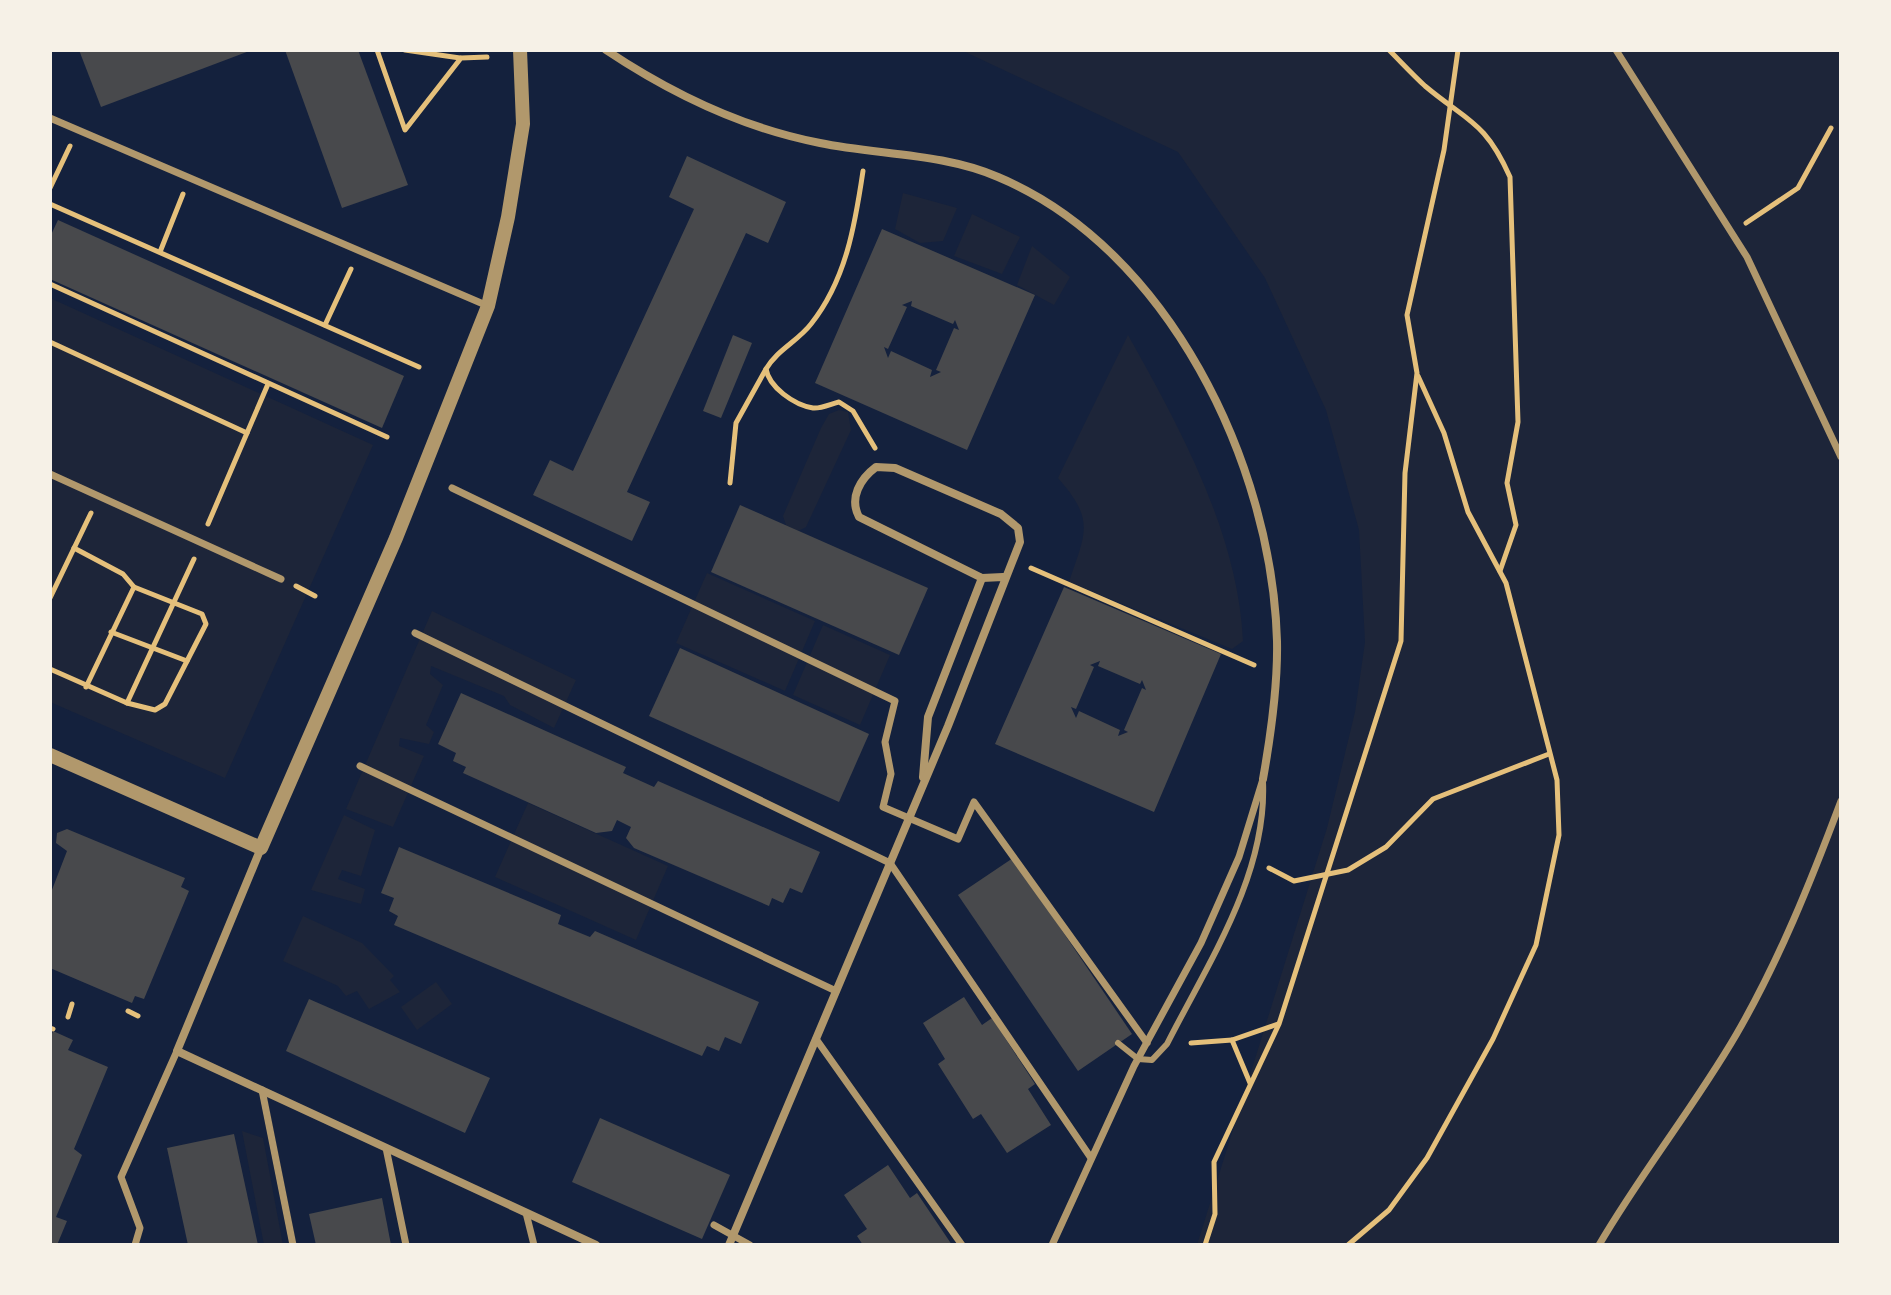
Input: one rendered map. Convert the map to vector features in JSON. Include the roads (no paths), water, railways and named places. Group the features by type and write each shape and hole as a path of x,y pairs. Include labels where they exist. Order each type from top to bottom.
{"street":[{"path":"135,1245 140,1228 121,1177 390,552 488,306 508,217 523,124 520,50"},
{"path":"606,50 663,87 723,115 819,143 974,169 997,176 1046,202 1117,258 1151,296 1181,339 1228,428 1269,564 1277,641 1272,723 1263,779 1239,857 1201,943 1138,1059 1052,1245"},
{"path":"1616,50 1733,233 1803,370 1841,457"},
{"path":"50,118 488,306"},
{"path":"729,1245 923,786 1003,577 1014,561 1020,542 1018,528 1011,520 884,465 869,472 857,491 855,509 859,517 982,578 1003,577"},
{"path":"50,474 201,540 281,579"},
{"path":"452,488 895,701 885,742 891,774 883,807 958,839 974,802 1147,1043"},
{"path":"923,786 928,717 982,578"},
{"path":"415,633 890,863 1091,1158"},
{"path":"50,755 261,848"},
{"path":"360,766 836,991"},
{"path":"1599,1245 1633,1186 1736,1035 1810,885 1841,801"},
{"path":"816,1039 962,1245"},
{"path":"177,1051 596,1245"},
{"path":"262,1090 293,1245"},
{"path":"386,1148 406,1245"},
{"path":"526,1213 534,1245"},
{"path":"714,1225 750,1245"}],"lane":[{"path":"1118,1043 1138,1059 1152,1060 1167,1044 1255,860 1264,809 1263,779"}]}
